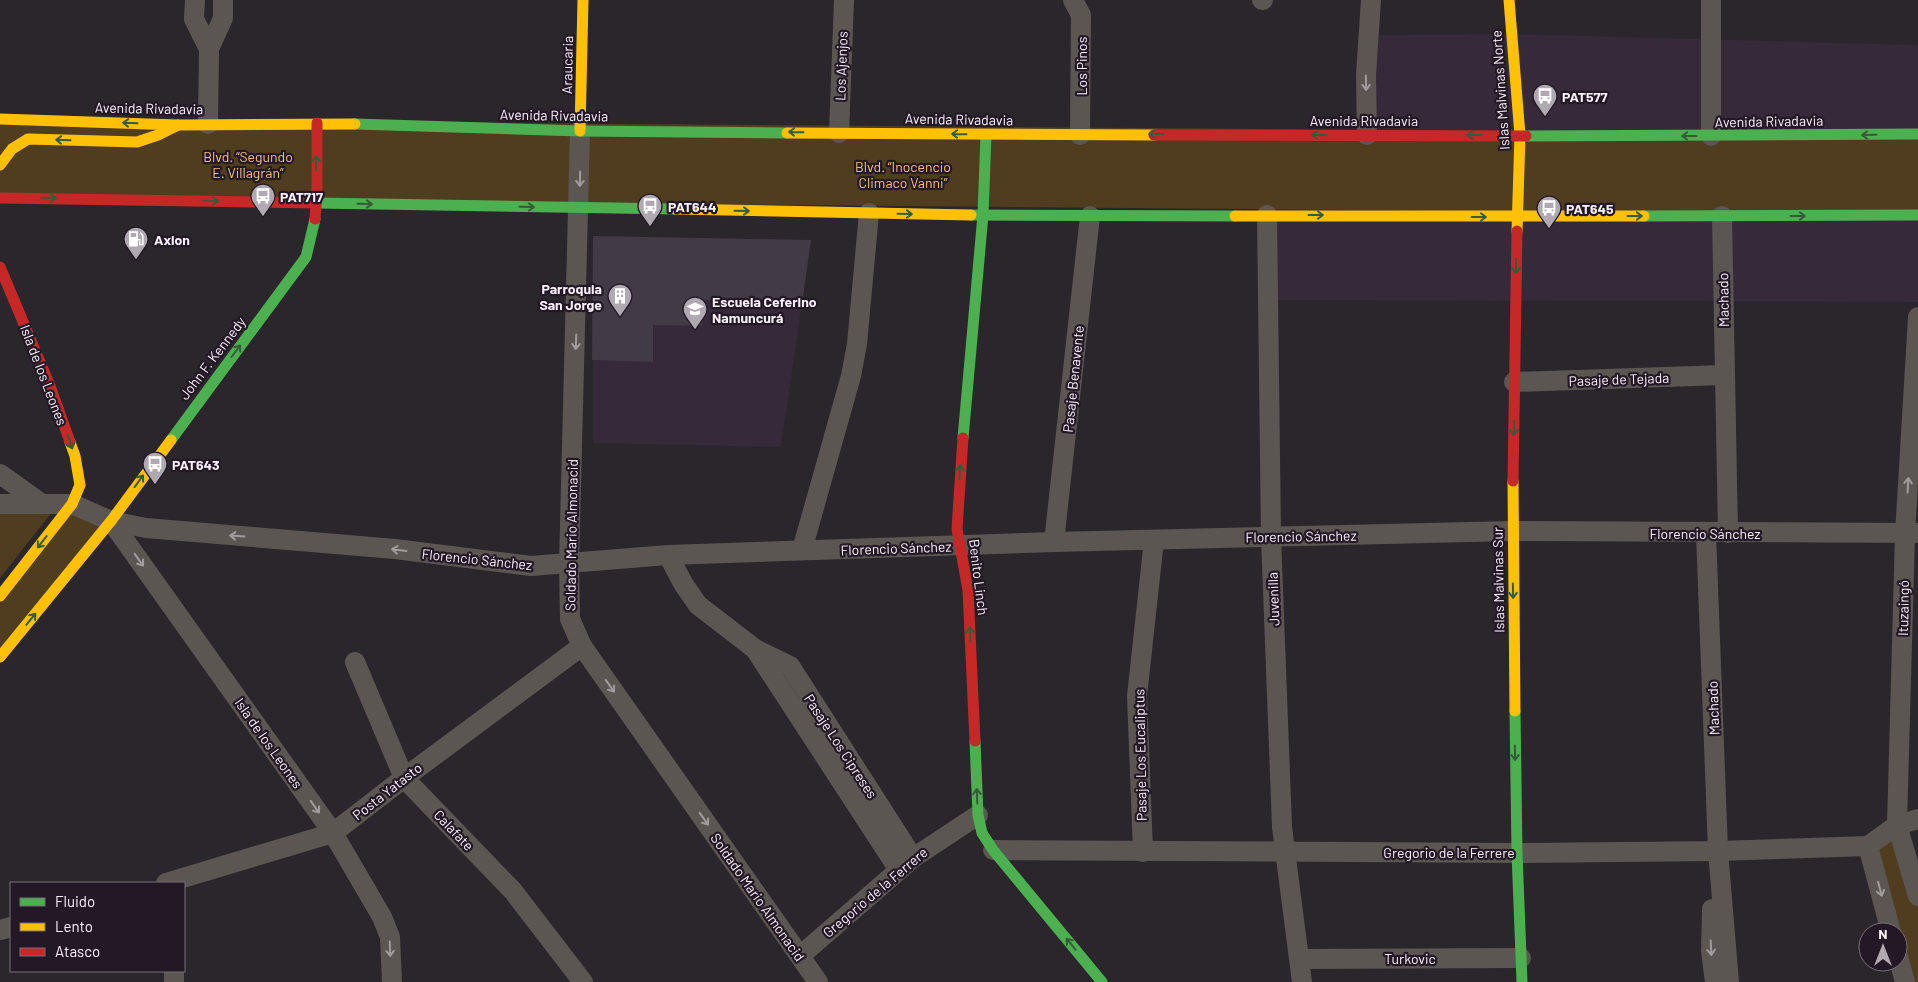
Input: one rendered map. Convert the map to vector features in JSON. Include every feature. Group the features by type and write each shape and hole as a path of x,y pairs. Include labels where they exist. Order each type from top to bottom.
{"main road":[{"name":"Araucaria","path":"580,131 583,0"},
{"name":"Islas Malvinas Norte","path":"1509,0 1520,136 1518,178"},
{"name":"Avenida Rivadavia","path":"0,120 178,125 317,123 580,131 839,132 986,135 1710,136 1918,134"},
{"name":"John F. Kennedy","path":"0,657 110,521 306,257 313,238 316,203 317,123"},
{"path":"0,165 12,149 28,139 137,142 158,135 178,125"},
{"name":"Benito Linch","path":"986,135 983,215 957,511 957,529 968,590 978,815 982,833 993,850 1102,982"},
{"name":"Islas Malvinas Sur","path":"1518,178 1512,531 1517,853 1522,982"},
{"path":"0,198 1090,216 1517,217 1918,215"},
{"name":"Isla de los Leones","path":"0,267 50,386 75,456 80,485 72,504"},
{"path":"0,596 72,504"}],"street":[{"path":"194,0 194,18 209,48"},
{"path":"208,124 209,48 222,18 223,0"},
{"name":"Los Ajenjos","path":"839,132 844,0"},
{"name":"Los Pinos","path":"1073,0 1081,15 1080,135"},
{"path":"1367,135 1366,75 1371,0"},
{"path":"1710,136 1711,0"},
{"name":"Soldado Mario Almonacid","path":"580,131 569,564 570,619 582,646 818,982"},
{"path":"802,550 851,376 857,344 869,213"},
{"name":"Juvenilla","path":"1267,215 1270,537 1282,827 1287,852 1302,982"},
{"name":"Pasaje Benavente","path":"1054,542 1090,216"},
{"name":"Machado","path":"1722,216 1728,533"},
{"name":"Ituzaingó","path":"1918,317 1911,533 1897,825 1918,896"},
{"name":"Pasaje de Tejada","path":"1514,382 1724,375"},
{"path":"0,474 42,504"},
{"name":"Florencio Sánchez","path":"0,504 72,504 110,521 146,528 395,549 531,566 668,555 802,550 1512,531 1911,533"},
{"name":"Isla de los Leones","path":"110,521 334,833 382,917 390,938 392,982"},
{"name":"Machado","path":"1706,533 1718,851 1729,982"},
{"name":"Pasaje Los Eucaliptus","path":"1143,852 1137,696 1154,540"},
{"name":"Pasaje Los Cipreses","path":"668,555 684,585 698,605 755,649 906,864"},
{"name":"Posta Yatasto","path":"173,882 334,833 404,778 582,646"},
{"name":"Calafate","path":"355,662 404,778 514,892 583,982"},
{"name":"Gregorio de la Ferrere","path":"800,956 906,864 978,815"},
{"path":"1888,922 1868,846 1897,825 1918,819"},
{"name":"Gregorio de la Ferrere","path":"993,850 1517,853 1718,851 1868,846"},
{"name":"Machado","path":"1714,982 1710,913 1720,883"},
{"name":"Turkovic","path":"1300,959 1521,958"}],"shaded area":[{"path":"1512,34 1918,45 1918,302 1267,300 1267,215 1367,135 1368,35"},
{"name":"Escuela Ceferino Namuncurá","path":"593,236 811,240 781,447 593,443"}],"green space":[{"path":"0,119 1918,134 1918,215 0,198"},
{"path":"72,504 111,521 0,657 0,596"},
{"path":"0,512 52,512 0,578"},
{"path":"1897,825 1918,896 1918,982 1905,982 1902,972 1908,972 1908,922 1895,922 1868,846"}],"building":[{"path":"593,236 811,240 802,303 703,300 702,326 653,325 653,362 592,360"}],"traffic: fast":[{"path":"355,124 580,131 787,133"},
{"path":"1526,136 1918,134"},
{"path":"963,438 983,215 986,135"},
{"path":"316,203 675,209"},
{"path":"971,215 1235,216"},
{"path":"1644,216 1918,215"},
{"path":"171,440 306,257 315,219"},
{"path":"1515,711 1517,853 1522,982"},
{"path":"975,741 978,815 982,833 993,850 1102,982"}],"traffic: slow":[{"path":"580,131 583,0"},
{"path":"1509,0 1520,135 1517,231"},
{"path":"0,119 178,125"},
{"path":"0,165 12,149 28,139 137,142 158,135 178,125 355,124"},
{"path":"787,133 1154,135"},
{"path":"675,209 971,215"},
{"path":"1235,216 1644,216"},
{"path":"0,657 111,521 171,440"},
{"path":"0,596 72,504 80,485 75,456 70,442"},
{"path":"1513,481 1515,711"}],"traffic: jam":[{"path":"315,219 317,123"},
{"path":"1154,135 1526,136"},
{"path":"0,198 316,203"},
{"path":"1513,481 1517,231"},
{"path":"0,267 50,386 70,442"},
{"path":"963,438 957,529 968,590 975,741"}],"place":[{"name":"PAT577","path":"1545,117"},
{"name":"PAT717","path":"263,217"},
{"name":"PAT644","path":"650,227"},
{"name":"PAT645","path":"1549,229"},
{"name":"Axion","path":"136,260"},
{"name":"Parroquia San Jorge","path":"620,317"},
{"name":"Escuela Ceferino Namuncurá","path":"695,330"},
{"name":"PAT643","path":"155,485"}],"park label":[{"name":"Blvd. “Segundo E. Villagrán”","path":"248,164"},
{"name":"Blvd. “Inocencio Climaco Vanni”","path":"903,174"}]}
